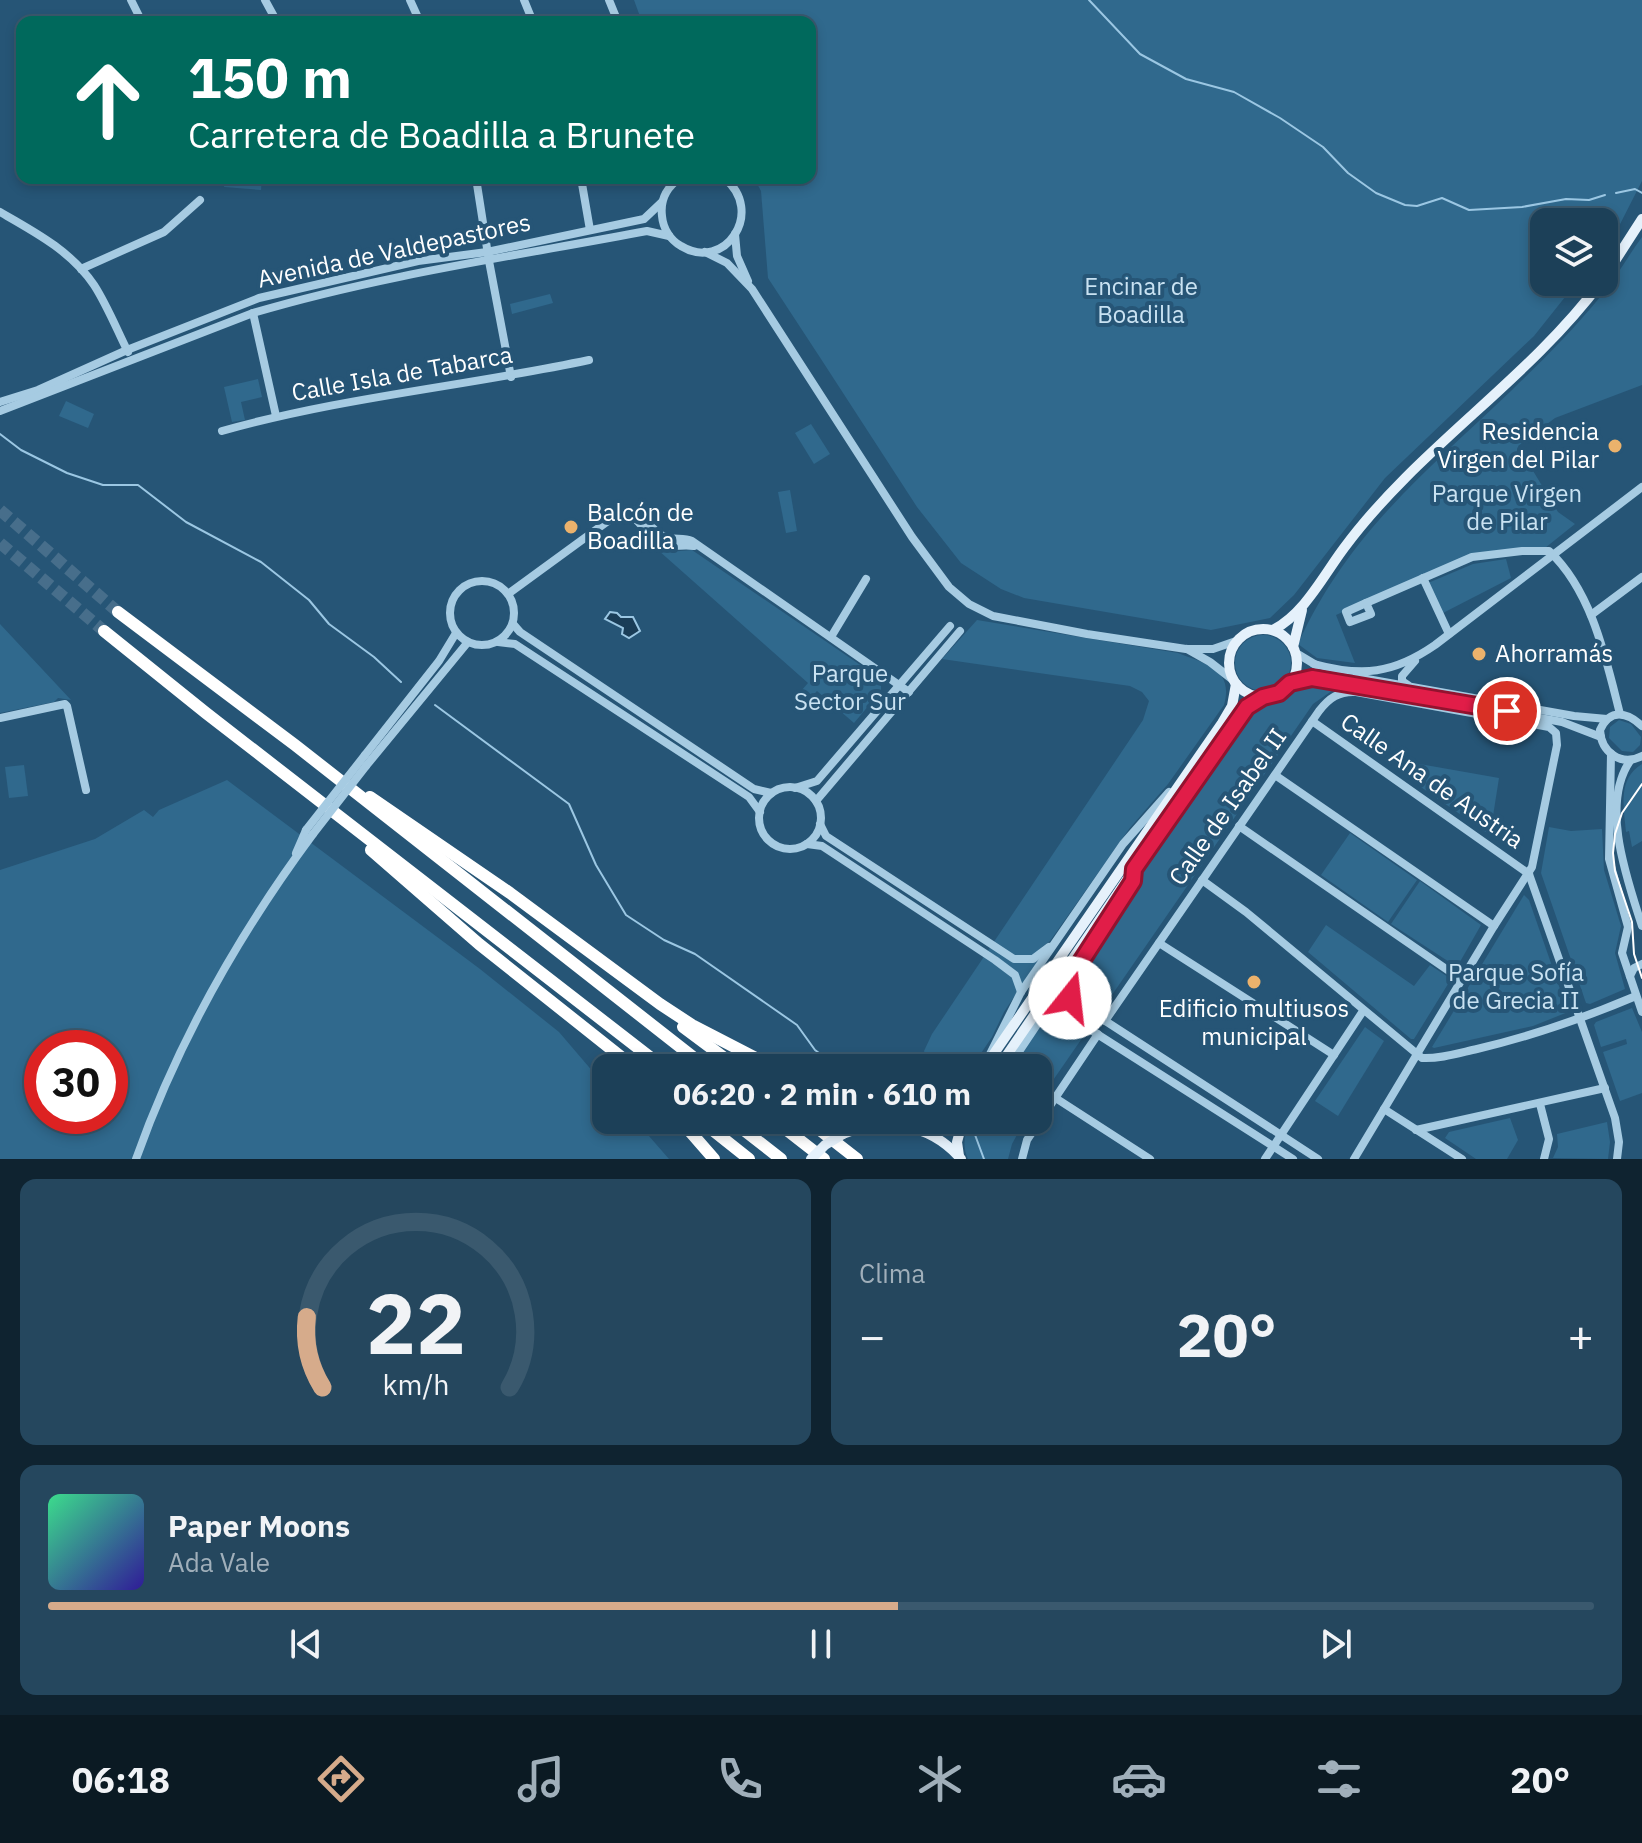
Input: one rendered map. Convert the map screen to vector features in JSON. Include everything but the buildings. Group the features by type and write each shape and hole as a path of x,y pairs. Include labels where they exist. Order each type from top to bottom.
{"highway":[{"path":"118,612 295,745 689,1054"},
{"path":"104,631 646,1054"},
{"path":"206,713 238,744 357,837 612,1054"},
{"path":"295,745 510,893 692,1025 748,1054"},
{"path":"619,974 720,1054"},
{"path":"585,1031 616,1054"},
{"path":"692,1134 714,1159"},
{"path":"718,1134 749,1159"},
{"path":"749,1134 781,1159"},
{"path":"792,1134 824,1159"},
{"path":"825,1134 857,1159"}],"main road":[{"path":"1618,256 1642,219"},
{"path":"1273,630 1290,619 1309,597 1392,490 1555,337 1589,296"},
{"path":"1008,1054 1232,726 1247,707 1263,697 1279,693 1290,683 1297,666 1295,650 1300,616 1309,597"},
{"path":"1263,697 1248,694 1235,682 1229,669 1229,657 1236,641 1250,631 1261,628 1285,636 1295,650"},
{"path":"994,1054 1205,748 1232,706 1235,682"},
{"path":"811,1159 825,1145 843,1134"},
{"path":"930,1134 949,1146 960,1158"},
{"path":"959,1134 957,1142 960,1158"}],"street":[{"path":"477,184 511,377"},
{"path":"582,184 590,230"},
{"path":"666,184 667,191"},
{"path":"674,184 662,202 663,225 669,236 685,249 705,252 727,263 752,289"},
{"path":"731,184 741,199 742,211 735,234 737,256 752,289 937,574 966,602 1007,621 1186,649 1213,649 1236,641"},
{"path":"81,269 164,232 200,200"},
{"name":"Avenida de Valdepastores","path":"0,402 253,313 644,219 662,202"},
{"path":"0,212 50,241 81,269 99,294 129,355"},
{"name":"Avenida de Valdepastores","path":"0,411 87,379 129,355 259,298 418,261 488,257 647,231 669,236"},
{"path":"705,252 717,249 735,234"},
{"path":"253,313 276,416"},
{"name":"Calle Isla de Tabarca","path":"222,431 276,416 511,377 589,360"},
{"path":"1408,685 1402,681 1403,673 1428,650 1642,487"},
{"path":"508,594 625,509 636,511 661,535 672,539 689,539 909,692"},
{"path":"1366,603 1472,557 1542,550 1553,554 1591,615 1620,714"},
{"path":"1591,615 1642,577"},
{"path":"1423,578 1449,634"},
{"path":"831,637 866,579"},
{"path":"498,642 513,624 514,613 508,594 501,587 482,581 463,587 451,604 450,614 456,633 468,642 483,646 498,642 515,644 749,797 760,812"},
{"path":"513,624 520,632 754,789 771,793"},
{"path":"795,788 807,792 816,801 820,824 816,835 807,844 796,849 784,849 764,835 760,825 764,801 771,793 783,788 795,788 817,781 950,626"},
{"path":"816,801 825,786 960,631"},
{"path":"136,1159 169,1074 207,996 236,947 310,832 365,755 439,661 456,633"},
{"path":"310,832 468,642"},
{"path":"1186,649 1210,662 1235,682"},
{"path":"1295,650 1314,664 1344,675 1574,716 1607,719 1620,714 1640,723"},
{"path":"1314,664 1372,672 1400,665 1428,650"},
{"path":"1290,683 1312,678 1325,679 1536,717 1581,728 1601,737"},
{"name":"Calle de Isabel II","path":"1105,1021 1312,721 1331,698 1348,692 1549,727 1557,738 1536,856 1529,874"},
{"path":"0,718 65,704 86,790"},
{"name":"Calle de Isabel II","path":"1520,722 1536,717"},
{"path":"1607,719 1600,730 1611,754 1609,859 1628,927 1622,947 1642,1012"},
{"name":"Calle Ana de Austria","path":"1312,721 1529,874"},
{"path":"990,1054 1021,992 1141,821 1205,748"},
{"path":"1611,754 1630,761"},
{"path":"1642,756 1630,761 1619,782 1619,837 1625,871 1642,926"},
{"path":"1275,775 1494,926"},
{"path":"820,824 826,836 1014,959 1033,959 1064,932"},
{"path":"1239,826 1462,980"},
{"path":"807,844 822,846 995,960 1015,975 1021,992"},
{"path":"1018,1054 1133,881 1134,869"},
{"path":"1354,1159 1517,887 1529,874 1605,1088 1618,1131 1617,1159"},
{"path":"1202,880 1246,912 1422,1058 1526,1037 1581,1020 1636,996"},
{"path":"1159,943 1334,1055"},
{"path":"1630,976 1634,968 1642,964"},
{"path":"1066,985 1070,998 1318,1159"},
{"path":"1046,1014 1061,1011 1293,1159"},
{"path":"1265,1159 1363,1011"},
{"path":"1025,1157 1027,1140 1098,1034"},
{"path":"1416,1130 1605,1088"},
{"path":"1054,1097 1150,1159"},
{"path":"1540,1104 1549,1139 1544,1159"},
{"path":"1384,1109 1462,1159"}],"green space":[{"name":"Encinar de Boadilla","path":"634,0 1642,0 1642,181 1618,228 1618,208 1530,208 1530,296 1566,296 1534,336 1385,478 1294,595 1270,618 1211,630 1024,598 1001,589 961,563 917,507 768,278 761,191 757,184 816,184 816,16 640,16"},
{"path":"224,184 262,184 261,190 224,187"},
{"name":"Parque Virgen de Pilar","path":"1642,237 1642,385 1555,418 1518,446 1558,512 1575,524 1545,548 1472,555 1336,615 1355,663 1317,658 1298,644 1318,605 1365,536 1420,477 1569,333 1601,296 1618,296 1618,272"},
{"path":"550,294 553,303 512,314 510,304"},
{"path":"258,379 262,397 241,402 245,420 232,422 224,387"},
{"path":"66,401 94,414 88,428 59,416"},
{"path":"811,424 830,454 814,464 795,433"},
{"path":"790,490 797,531 786,533 778,492"},
{"name":"Parque Sector Sur","path":"658,550 692,550 872,673 881,684 881,691 854,723 817,691 803,706 794,699 808,683"},
{"path":"1506,559 1511,578 1443,613 1428,583 1473,564"},
{"path":"977,620 1178,653 1215,670 1225,683 1226,693 1224,705 1168,784 1129,829 1050,941 1042,947 1037,962 980,1054 925,1054 924,1051 932,1034 1143,720 1149,701 1142,692 1130,686 942,659"},
{"path":"0,624 71,700 58,698 54,702 0,713"},
{"path":"1263,635 1283,643 1291,663 1283,683 1263,691 1243,683 1235,663 1243,643"},
{"path":"1305,683 1352,688 1333,690 1313,704 1052,1082 1052,1054 1018,1054 1253,711 1285,699"},
{"path":"1619,720 1631,724 1641,737 1640,745 1633,752 1622,751 1609,738 1610,727"},
{"path":"1414,763 1499,778 1490,835 1405,776"},
{"path":"1642,764 1642,841 1632,847 1629,831 1626,832 1624,794 1629,777"},
{"path":"24,765 28,796 9,798 5,767"},
{"path":"227,780 480,969 559,1032 592,1071 592,1134 647,1134 669,1159 0,1159 0,870 95,839 144,810 153,817 159,810"},
{"path":"1549,827 1571,831 1602,829 1604,870 1621,926 1615,953 1625,989 1590,1004 1586,1003 1541,873"},
{"path":"1350,833 1417,880 1388,922 1321,875"},
{"path":"1420,881 1481,925 1457,967 1391,924"},
{"name":"Parque Sofía de Grecia II","path":"1524,895 1529,900 1568,1012 1533,1026 1432,1047"},
{"path":"1326,925 1414,986 1430,965 1448,977 1448,984 1414,1039 1308,952"},
{"path":"1632,1008 1642,1032 1642,1093 1620,1101 1603,1052 1627,1044 1626,1039 1601,1047 1594,1025"},
{"path":"1365,1027 1384,1041 1338,1116 1315,1101"},
{"path":"1510,1118 1518,1140 1507,1159 1476,1159 1445,1138 1449,1132"},
{"path":"1607,1122 1610,1142 1608,1159 1553,1158 1558,1147 1557,1134"},
{"path":"966,1134 1017,1134 1008,1159 968,1159"}],"shaded area":[{"path":"610,612 621,617 633,617 640,631 629,638 622,634 623,628 605,619"}],"waterway":[{"path":"1089,0 1140,54 1186,79 1234,92 1280,118 1323,147 1348,173 1376,193 1405,205 1417,206 1442,198 1469,210 1522,207 1566,199 1589,200 1605,195"},
{"path":"1616,193 1635,189 1642,193"},
{"path":"0,434 21,450 67,473 103,485 138,485 186,522 261,562 309,600 329,624 374,657 401,682"},
{"path":"435,705 569,804 596,865 626,915 664,940 695,954 797,1025 820,1054"},
{"path":"975,1134 984,1159"}],"tunnel":[{"path":"0,510 118,612"},
{"path":"0,543 104,631"}],"tram line":[{"path":"1642,784 1622,813 1613,853 1615,871 1632,922 1634,954 1642,978"}],"place":[{"name":"Residencia Virgen del Pilar","path":"1615,446"},
{"name":"Balcón de Boadilla","path":"571,527"},
{"name":"Ahorramás","path":"1479,654"},
{"name":"Edificio multiusos municipal","path":"1254,982"}],"route":[{"path":"1070,998 1066,985 1133,881 1134,869 1251,703 1283,691 1290,683 1312,678 1507,711"}]}
